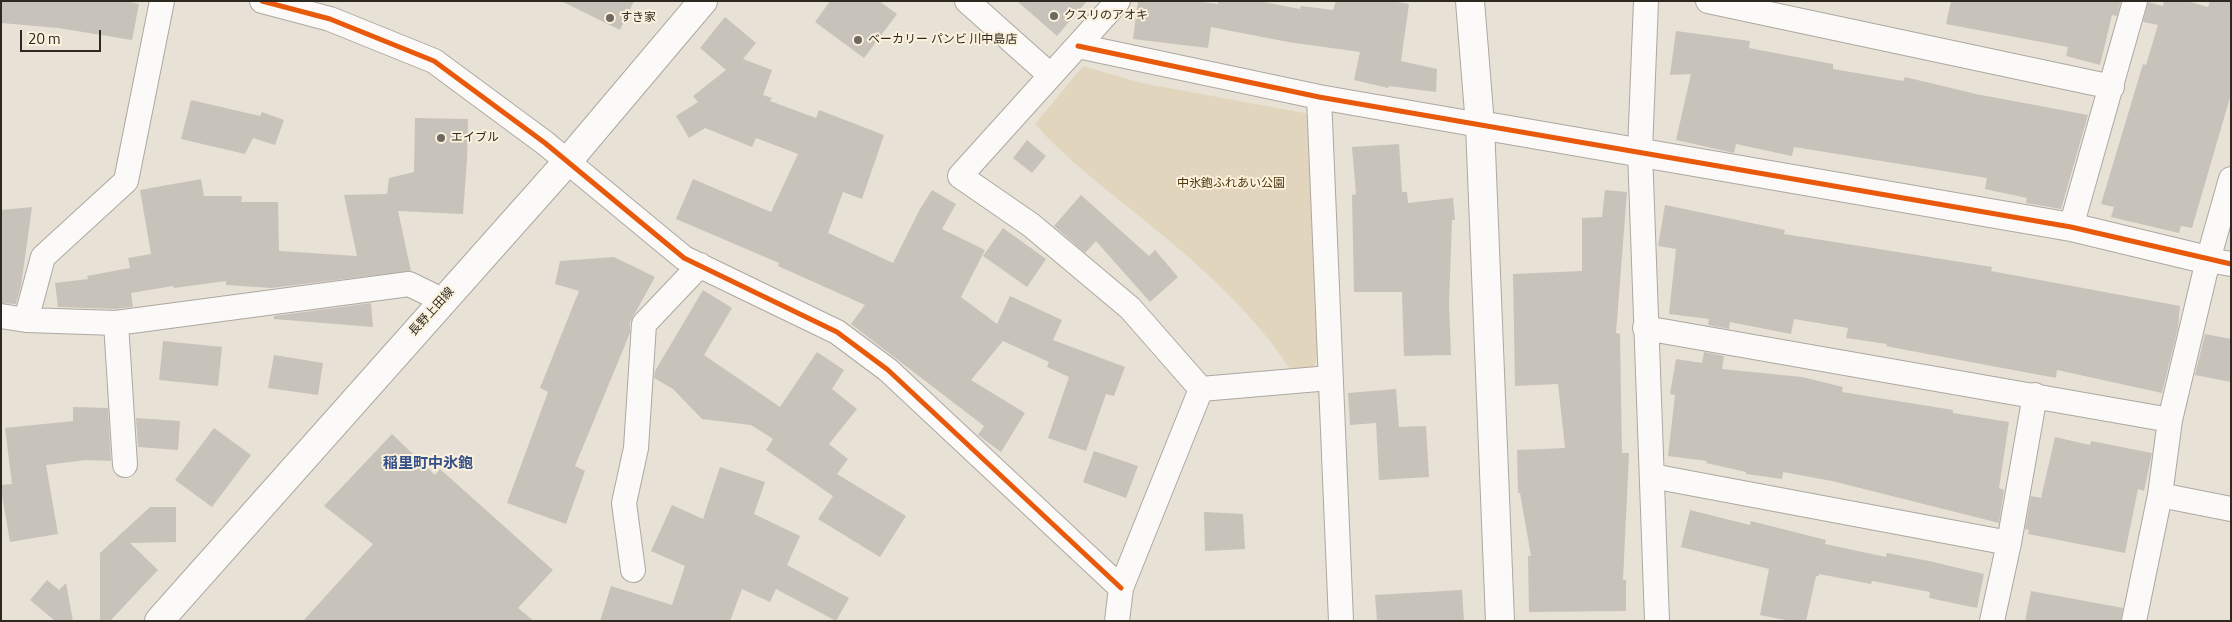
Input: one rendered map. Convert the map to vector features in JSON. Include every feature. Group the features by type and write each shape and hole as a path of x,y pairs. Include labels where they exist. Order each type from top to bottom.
{"street":[{"path":"26,320 43,257 126,181 162,1"},
{"path":"262,1 330,19 434,61 567,162 684,258 837,332 888,370 1121,588"},
{"name":"長野上田線","path":"159,621 442,300 567,162 703,1"},
{"path":"967,1 1050,75"},
{"path":"1118,1 960,176 1032,225 1130,308 1200,389"},
{"path":"1470,1 1480,125 1500,621"},
{"path":"1646,1 1640,151 1657,621"},
{"path":"1708,1 2112,87"},
{"path":"2071,228 2135,1"},
{"path":"1078,46 1320,97 1640,151 2071,228 2219,262"},
{"path":"1320,97 1341,621"},
{"path":"2134,621 2160,495 2170,420 2219,262 2231,179"},
{"path":"633,570 624,503 636,448 644,324 700,265"},
{"path":"1,316 26,320 116,323 409,284 442,300"},
{"path":"116,323 125,465"},
{"path":"1645,328 2170,420"},
{"path":"1200,389 1330,378"},
{"path":"1116,621 1121,588 1200,389"},
{"path":"1992,621 2009,543 2035,395"},
{"path":"1652,476 2009,543"},
{"path":"2160,495 2231,509"}],"green space":[{"name":"中氷鉋ふれあい公園","path":"1083,66 1141,83 1310,114 1320,343 1314,369 1290,369 1274,346 1237,303 1173,244 1080,168 1035,124"}],"building":[{"path":"1,1 124,1 139,4 132,40 58,28 1,23"},
{"name":"すき家","path":"561,1 634,1 620,30"},
{"name":"ベーカリー パンビ 川中島店","path":"830,1 879,1 897,14 864,58 815,22"},
{"name":"クスリのアオキ","path":"1017,1 1087,1 1057,36"},
{"path":"1138,1 1194,1 1218,4 1218,1 1259,1 1300,9 1301,6 1333,10 1336,1 1391,1 1409,4 1401,61 1437,69 1436,92 1389,86 1388,88 1354,80 1360,52 1288,42 1211,27 1208,48 1133,39"},
{"path":"1951,1 2121,1 2117,16 2112,15 2100,65 2066,56 2068,47 1946,24"},
{"path":"2164,1 2187,1 2208,7 2210,1 2231,1 2231,94 2192,228 2181,226 2179,233 2111,217 2114,207 2101,204 2143,64 2146,65 2158,25 2143,22 2148,2 2163,6"},
{"path":"725,17 756,43 743,59 772,70 763,95 772,98 770,101 816,118 819,110 884,135 862,199 843,192 828,233 893,263 920,209 932,190 956,204 942,229 985,250 961,297 997,324 1010,296 1062,320 1053,340 1125,367 1114,396 1106,394 1086,451 1048,438 1069,377 1047,367 1049,362 1003,341 971,380 1025,413 1001,452 978,435 984,426 851,324 865,305 778,266 779,263 676,219 693,179 771,212 798,154 756,138 752,147 705,128 689,138 676,116 698,102 693,96 726,70 700,48"},
{"path":"1676,31 1750,41 1749,48 1833,64 1833,69 1903,81 1905,77 1976,94 2088,115 2061,209 2026,203 2027,198 1985,189 1987,178 1794,147 1792,156 1736,144 1734,153 1676,140 1691,74 1670,75"},
{"path":"191,100 260,116 262,112 284,120 275,145 253,138 245,154 181,139"},
{"path":"415,118 468,119 467,159 463,214 398,211 411,271 271,288 226,285 226,281 174,288 173,286 131,293 133,307 115,309 58,307 55,283 88,279 87,276 130,268 128,258 151,254 140,190 201,179 204,196 242,196 241,202 278,202 279,251 357,256 344,195 387,194 389,178 414,172"},
{"path":"1027,140 1046,156 1032,173 1013,158"},
{"path":"1399,144 1402,192 1407,192 1408,203 1453,198 1455,220 1452,220 1449,304 1451,355 1404,356 1402,292 1354,292 1352,195 1356,194 1352,147"},
{"path":"1605,190 1627,192 1616,333 1620,334 1622,453 1629,453 1623,580 1626,580 1626,611 1529,612 1528,556 1531,556 1520,493 1518,493 1517,450 1565,448 1558,384 1515,386 1513,274 1582,271 1582,218 1602,217"},
{"path":"1081,195 1149,256 1155,250 1178,277 1150,302 1096,241 1085,253 1054,226"},
{"path":"1665,205 1785,230 1784,234 1992,267 1991,271 2180,306 2178,328 2162,393 2057,370 2056,378 1886,346 1887,344 1846,338 1848,328 1794,319 1791,334 1730,322 1729,329 1708,325 1709,319 1669,314 1676,249 1658,246"},
{"path":"32,207 21,286 16,304 1,303 1,210"},
{"path":"1003,228 1046,259 1027,287 983,256"},
{"path":"614,257 655,277 630,322 630,333 575,466 585,471 566,524 507,503 548,392 540,388 579,291 555,284 560,261"},
{"path":"703,290 732,308 704,355 780,407 817,352 844,370 832,389 857,409 829,444 848,459 837,474 906,516 880,557 818,519 833,496 766,450 773,439 751,425 702,419 673,389 654,378 655,371"},
{"path":"371,303 373,327 274,319 274,316"},
{"path":"2205,334 2231,339 2231,382 2195,375"},
{"path":"163,341 222,347 218,386 159,380"},
{"path":"1704,352 1724,356 1722,369 1802,377 1843,387 1842,392 1953,410 1953,413 2009,422 1999,488 2004,490 1999,523 1832,481 1783,472 1782,479 1746,474 1746,472 1706,463 1707,461 1668,456 1675,395 1670,394 1676,359 1702,363"},
{"path":"274,355 323,363 318,395 268,388"},
{"path":"1396,389 1399,427 1426,426 1429,477 1379,480 1376,423 1350,425 1348,393"},
{"path":"73,407 108,408 111,461 86,460 46,465 58,534 10,542 1,489 1,485 12,484 5,428 73,421"},
{"path":"136,418 180,421 178,450 138,447"},
{"path":"214,428 251,455 212,507 175,480"},
{"path":"392,434 435,475 440,469 553,570 518,608 534,621 303,621 373,544 324,506"},
{"path":"2055,437 2090,445 2091,441 2152,453 2144,491 2138,489 2125,553 2028,534 2029,530 2025,529 2031,496 2041,498"},
{"path":"1094,451 1138,466 1126,498 1083,482"},
{"path":"720,467 765,482 754,514 800,536 787,565 849,598 836,621 776,589 770,602 742,589 730,621 600,621 611,586 672,605 685,566 651,551 672,505 703,519"},
{"path":"150,507 176,507 176,542 130,543 158,570 110,621 100,621 100,553"},
{"path":"1690,510 1750,525 1751,521 1826,540 1825,544 1886,557 1887,553 1984,574 1977,608 1929,598 1930,592 1872,581 1871,584 1819,574 1819,576 1816,576 1806,621 1790,621 1760,615 1769,569 1681,547"},
{"path":"1204,512 1243,514 1245,549 1205,551"},
{"path":"47,580 59,590 66,583 73,621 55,621 30,600"},
{"path":"1462,590 1464,621 1377,621 1375,595"},
{"path":"2031,591 2123,608 2121,621 2025,621"}],"cycle path":[{"path":"262,1 330,19 434,61 545,143 684,258 837,332 888,370 1121,588"},
{"path":"1078,46 1319,97 2071,227 2231,264"}],"place":[{"name":"クスリのアオキ","path":"1054,16"},
{"name":"すき家","path":"610,18"},
{"name":"ベーカリー パンビ 川中島店","path":"858,40"},
{"name":"エイブル","path":"441,138"}],"district":[{"name":"稲里町中氷鉋","path":"428,464"}]}
